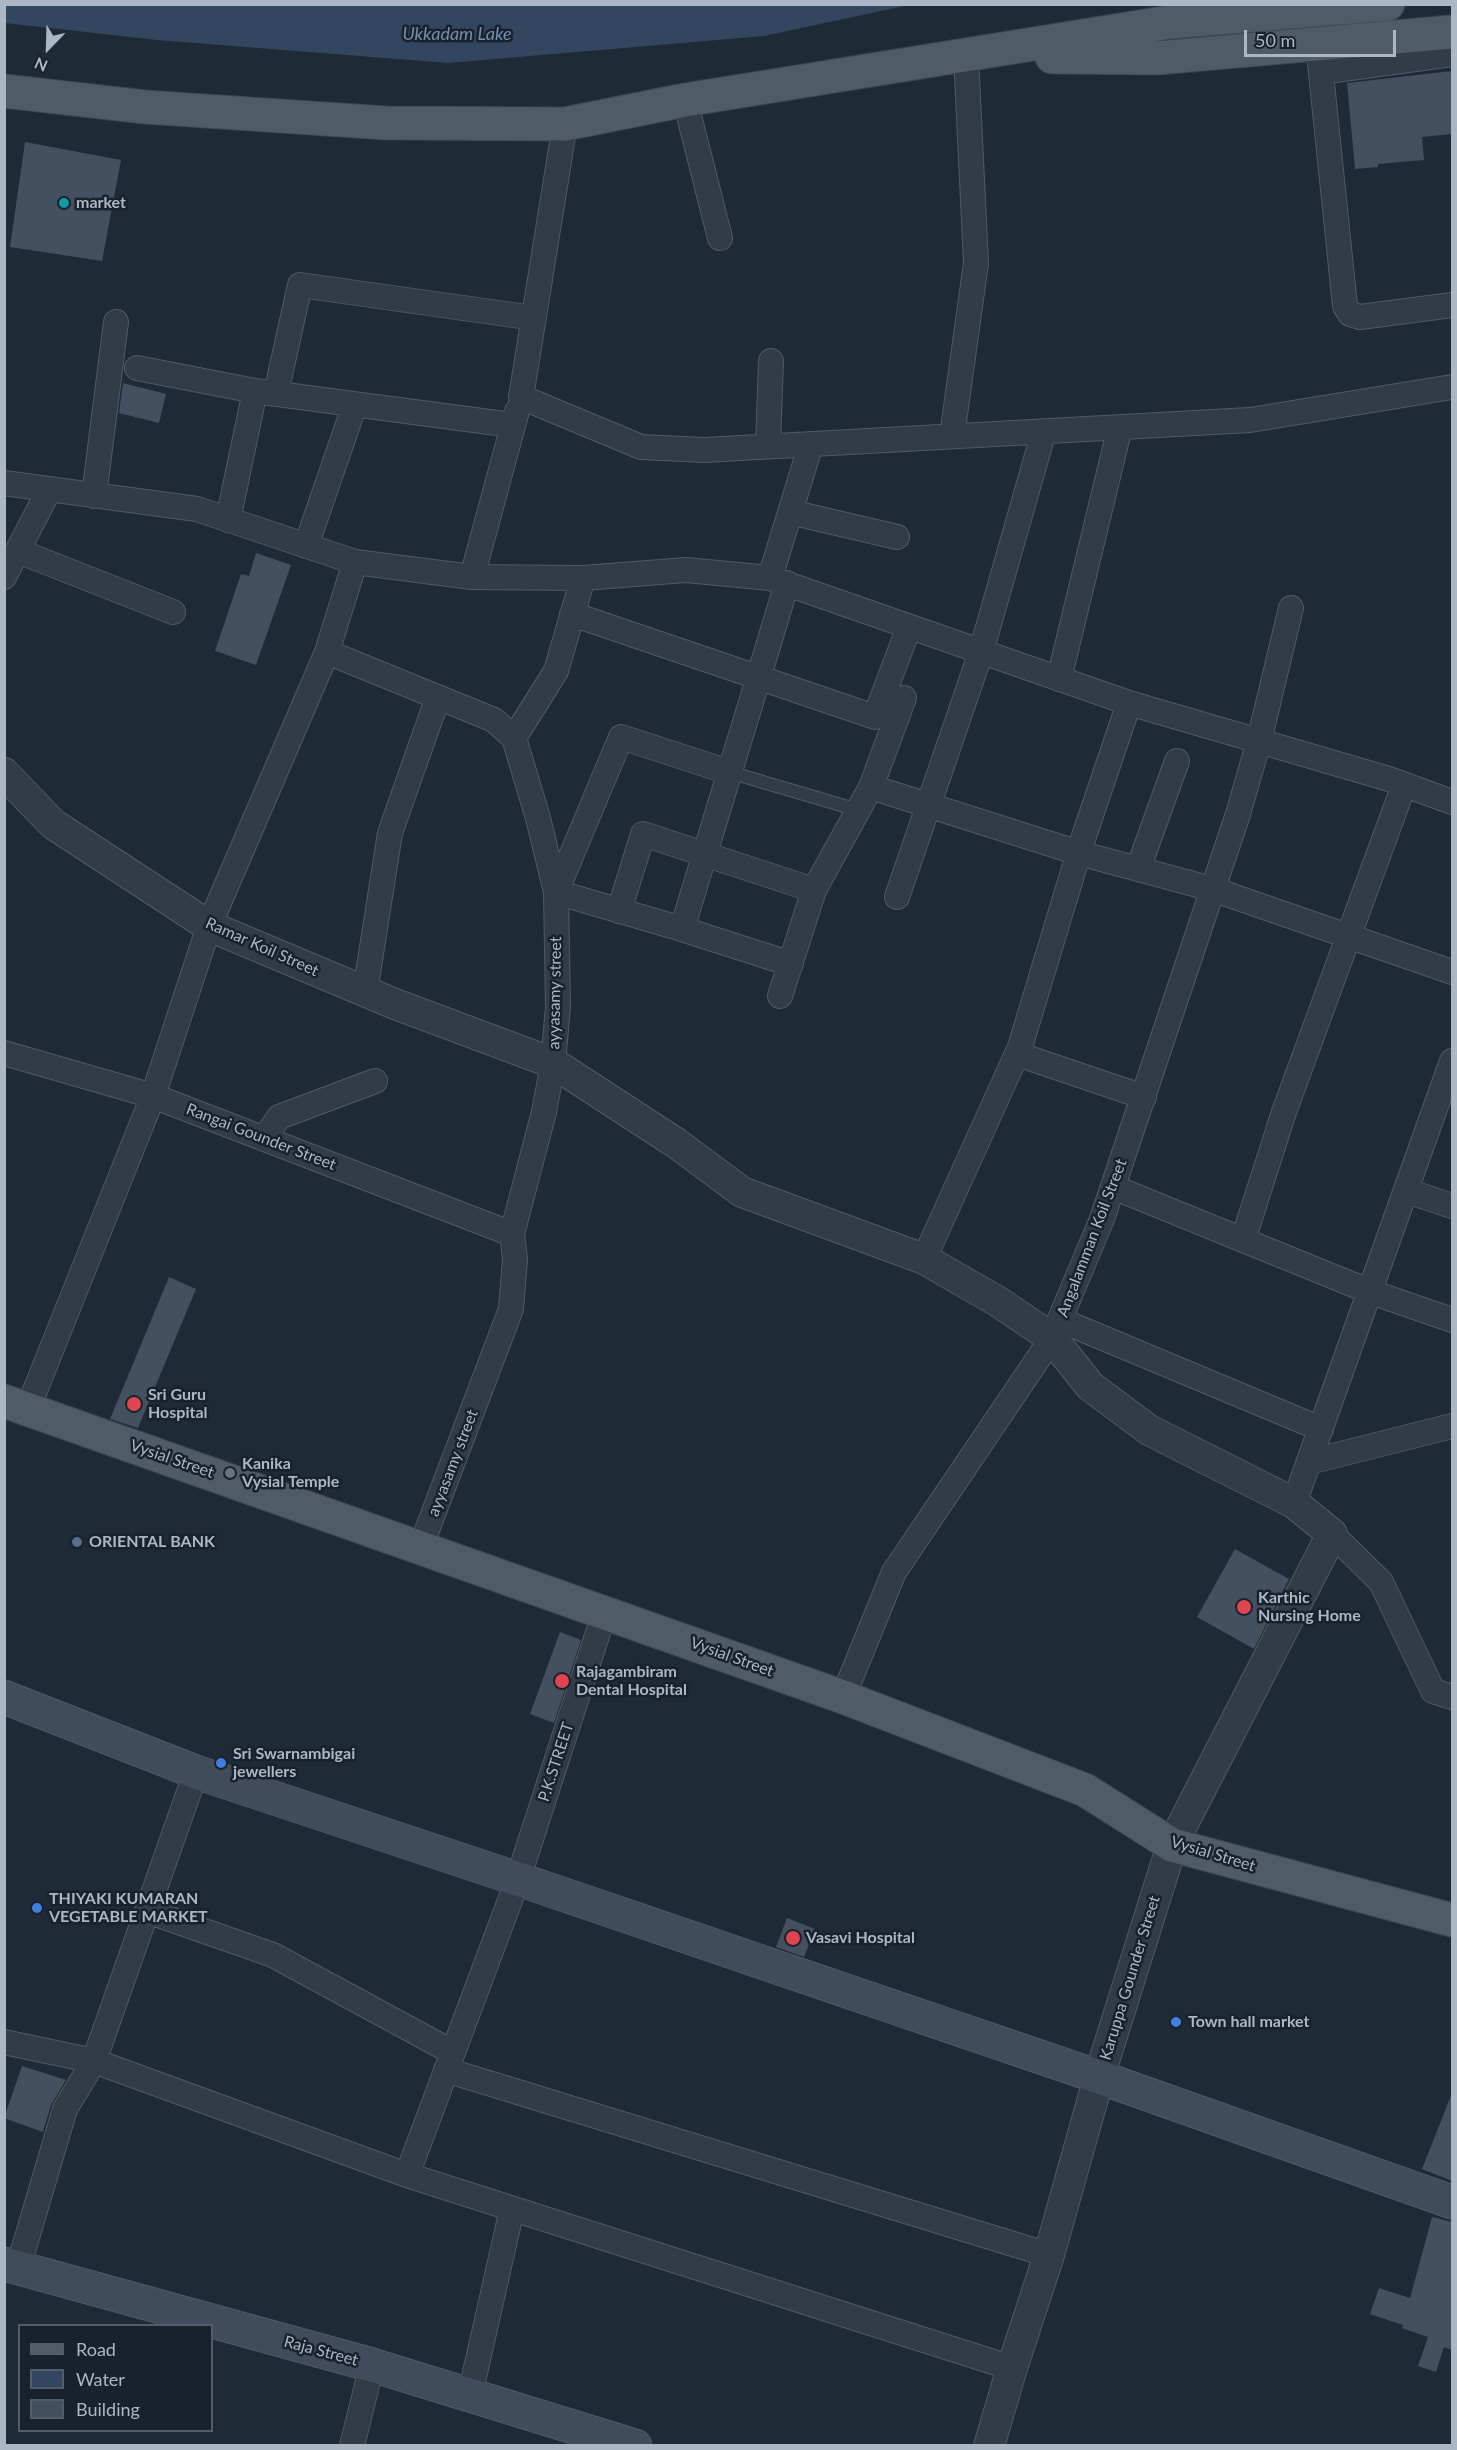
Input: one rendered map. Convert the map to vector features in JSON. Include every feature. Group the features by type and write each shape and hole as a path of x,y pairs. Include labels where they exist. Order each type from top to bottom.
{"main road":[{"path":"4,91 146,107 386,123 565,124 685,100 1170,22 1388,4"},
{"path":"966,55 1319,58 1452,32"},
{"name":"Vysial Street","path":"16,1405 421,1546 843,1697 1085,1790 1172,1845 1452,1920"},
{"path":"4,1697 196,1772 1099,2077 1452,2202"},
{"name":"Raja Street","path":"11,2266 372,2365 470,2395 586,2438 635,2445"}],"street":[{"path":"1452,54 1319,58 1345,306 1350,314 1360,317 1452,305"},
{"path":"952,436 976,263 966,55"},
{"path":"685,100 720,238"},
{"path":"472,578 521,397 565,124"},
{"path":"228,520 300,285 534,318"},
{"path":"94,496 116,322"},
{"path":"768,446 771,361"},
{"path":"137,368 266,392 512,425"},
{"path":"521,397 641,447 704,450 1250,420 1452,387"},
{"path":"306,546 355,404"},
{"path":"1059,679 1120,427"},
{"path":"897,897 981,652 1044,431"},
{"path":"682,929 759,676 790,512 811,444"},
{"path":"4,483 197,509 355,562 472,578 583,578 686,570 778,580 1129,704 1259,741 1452,802"},
{"path":"4,577 49,490"},
{"path":"790,512 897,537"},
{"path":"18,550 173,612"},
{"path":"16,1405 153,1095 209,926 327,652 355,562"},
{"path":"327,652 494,720 514,738 556,671 583,578"},
{"name":"Angalamman Koil Street","path":"843,1697 894,1572 1056,1329 1113,1187 1238,814 1259,741 1290,608"},
{"path":"572,614 875,717 909,627"},
{"path":"365,992 390,833 438,697"},
{"path":"780,996 814,890 871,787 904,699"},
{"path":"924,1259 1017,1054 1079,853 1129,704"},
{"path":"729,772 621,736 556,892 790,964"},
{"name":"ayyasamy street","path":"421,1546 511,1309 515,1259 512,1234 544,1112 553,1063 558,1007 556,892 538,818 514,738"},
{"path":"1138,869 1178,761"},
{"name":"Ramar Koil Street","path":"4,773 53,824 209,926 365,992 553,1063 676,1143 742,1192 924,1259 998,1301 1056,1329 1090,1386 1149,1430 1294,1503 1332,1534"},
{"path":"1243,1240 1284,1112 1404,785"},
{"path":"871,787 1079,853 1212,889 1452,972"},
{"path":"619,911 643,834 814,890"},
{"name":"Rangai Gounder Street","path":"4,1053 153,1095 512,1234"},
{"path":"1017,1054 1144,1097"},
{"path":"1294,1503 1407,1191 1444,1113 1452,1061"},
{"path":"264,1139 279,1117 375,1081"},
{"path":"1113,1187 1371,1292 1452,1320"},
{"path":"1407,1191 1452,1206"},
{"path":"1056,1329 1321,1429"},
{"path":"1309,1462 1452,1426"},
{"path":"1332,1534 1381,1582 1433,1692 1452,1697"},
{"name":"Karuppa Gounder Street","path":"989,2445 1011,2368 1049,2255 1099,2077 1172,1845 1332,1534"},
{"name":"P.K.STREET","path":"407,2175 518,1879 605,1611"},
{"path":"11,2266 65,2109 94,2061 196,1772"},
{"path":"147,1911 273,1955 449,2061 1049,2255"},
{"path":"4,2042 94,2061 407,2175 1011,2368"},
{"path":"470,2395 512,2209"},
{"path":"352,2445 372,2365"}],"lane":[{"path":"729,772 858,810"}],"water":[{"name":"Ukkadam Lake","path":"5,4 909,5 764,36 448,63 157,40 5,23"}],"building":[{"path":"1452,71 1452,134 1422,137 1424,160 1378,164 1378,167 1355,169 1347,83"},
{"name":"market","path":"25,142 121,160 102,261 10,247"},
{"path":"123,383 166,394 159,423 119,413"},
{"path":"256,553 291,565 256,665 215,651 241,574 249,576"},
{"path":"169,1277 196,1289 138,1428 110,1419"},
{"path":"1235,1549 1289,1579 1254,1649 1197,1617"},
{"path":"560,1632 581,1640 554,1723 530,1714"},
{"path":"787,1918 815,1929 804,1957 776,1947"},
{"path":"22,2066 66,2080 51,2105 43,2132 4,2118"},
{"path":"1452,2093 1452,2181 1422,2169"},
{"path":"1432,2217 1452,2222 1452,2350 1444,2347 1436,2372 1418,2366 1428,2337 1402,2328 1403,2325 1370,2314 1379,2288 1410,2298"}],"place":[{"name":"market","path":"64,203"},
{"name":"Sri Guru Hospital","path":"134,1404"},
{"name":"Kanika Vysial Temple","path":"230,1473"},
{"name":"ORIENTAL BANK","path":"77,1542"},
{"name":"Karthic Nursing Home","path":"1244,1607"},
{"name":"Rajagambiram Dental Hospital","path":"562,1681"},
{"name":"Sri Swarnambigai jewellers","path":"221,1763"},
{"name":"THIYAKI KUMARAN VEGETABLE MARKET","path":"37,1908"},
{"name":"Vasavi Hospital","path":"793,1938"},
{"name":"Town hall market","path":"1176,2022"}]}
